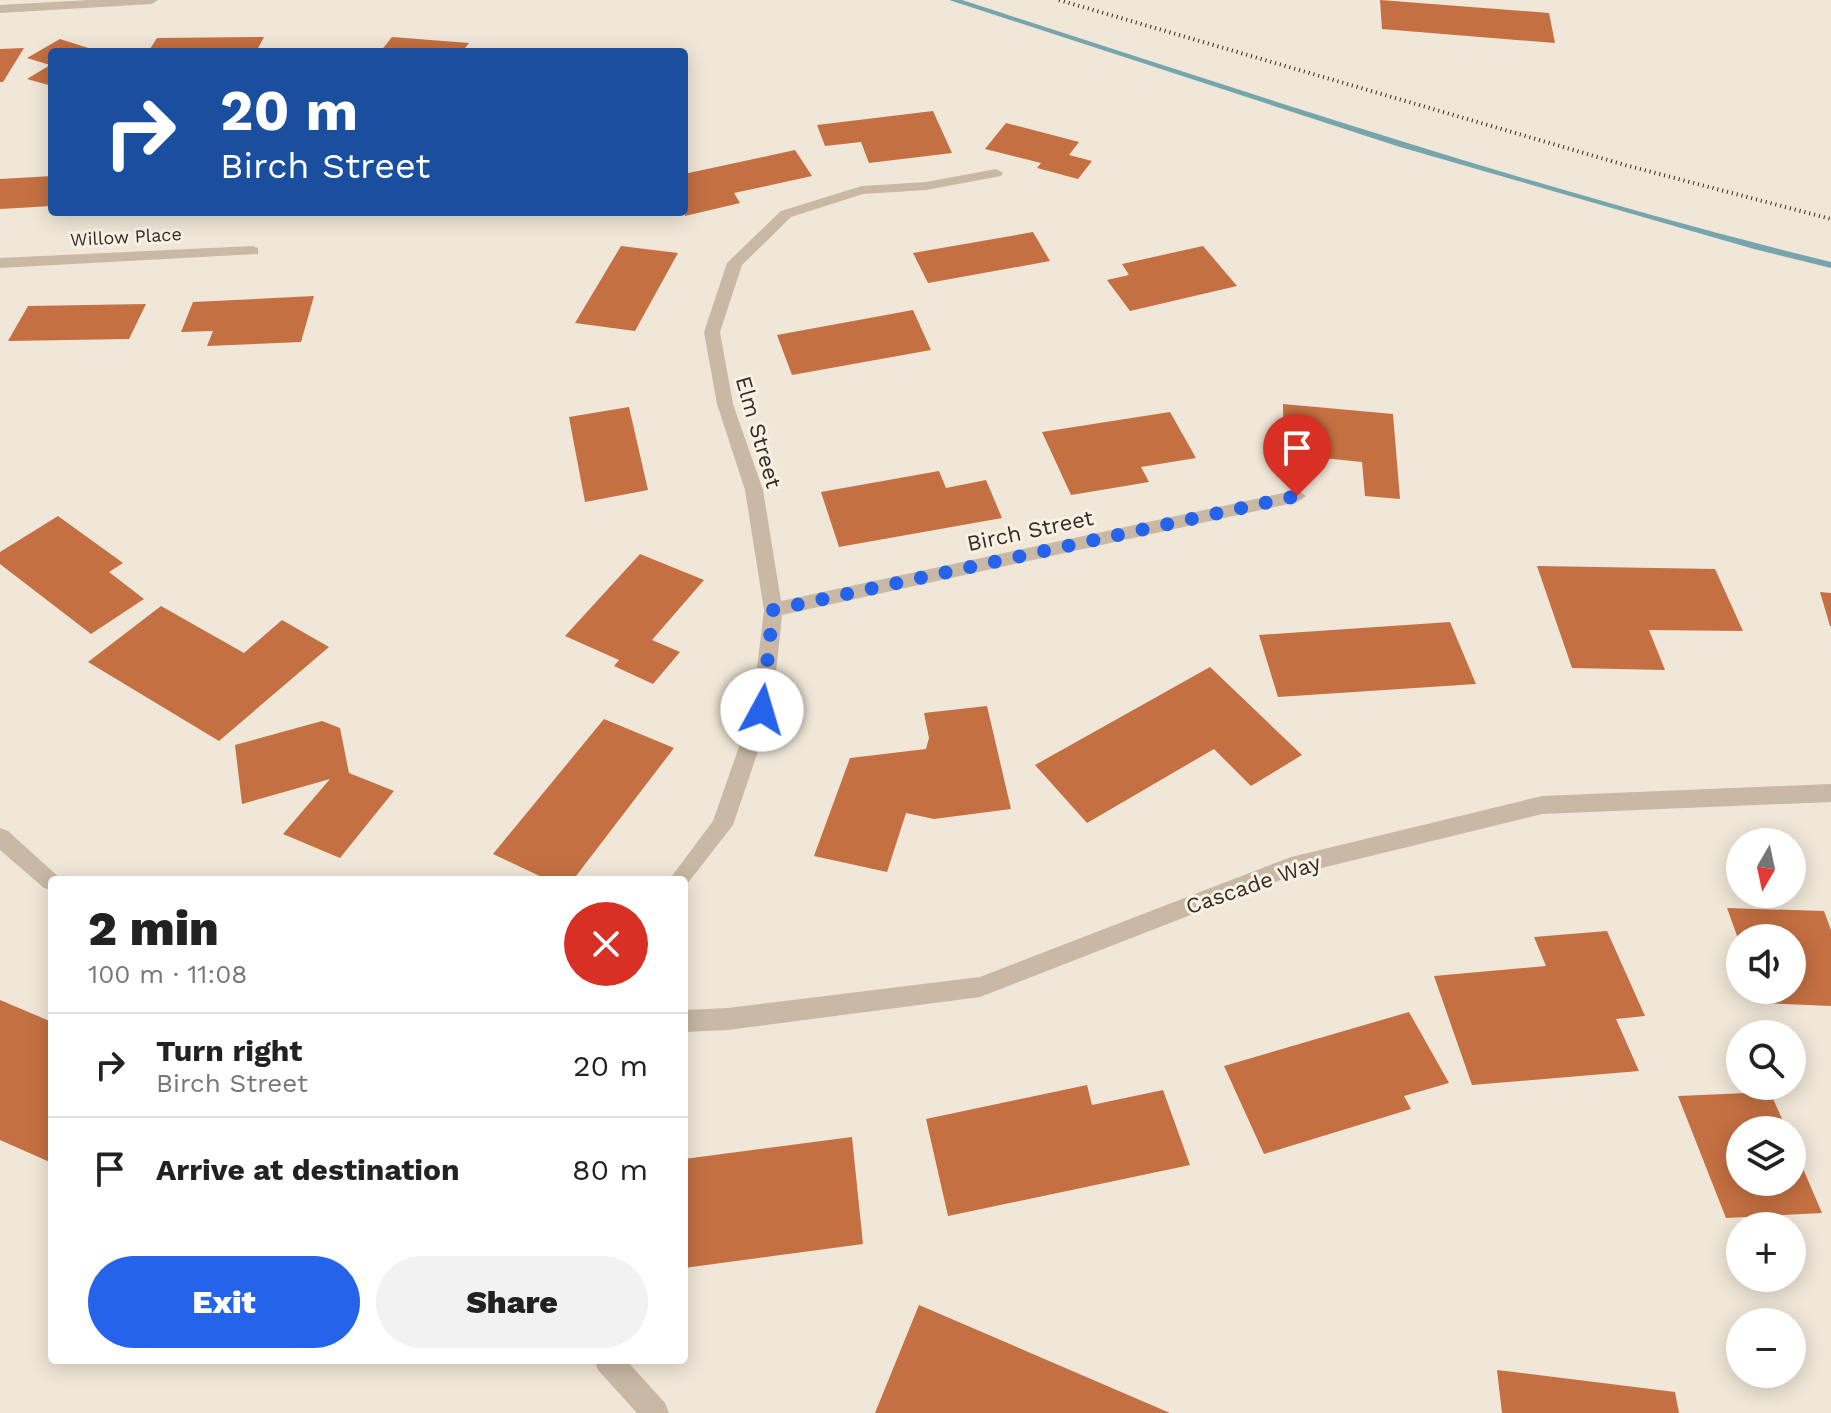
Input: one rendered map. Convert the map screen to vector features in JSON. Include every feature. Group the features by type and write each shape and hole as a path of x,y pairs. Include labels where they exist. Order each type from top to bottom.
{"street":[{"path":"0,9 152,0"},
{"name":"Elm Street","path":"683,876 722,825 762,710 773,610 754,490 725,404 712,332 735,263 786,214 862,190 926,186 996,173"},
{"name":"Willow Place","path":"0,263 253,251"},
{"name":"Birch Street","path":"773,610 1297,496"},
{"name":"Cascade Way","path":"688,1021 728,1019 980,987 1291,866 1542,805 1831,793"},
{"path":"0,837 48,878"},
{"path":"612,1364 655,1413"}],"building":[{"path":"1380,0 1549,13 1555,43 1382,29"},
{"path":"264,37 258,48 151,48 157,38"},
{"path":"392,37 469,43 465,48 383,48"},
{"path":"60,39 88,48 48,48 48,64 27,58"},
{"path":"24,48 3,82 0,82 0,49"},
{"path":"48,66 48,85 27,79"},
{"path":"933,111 952,153 869,163 861,142 825,146 817,125"},
{"path":"1006,123 1079,142 1069,155 1092,161 1078,179 1037,168 1041,163 985,149"},
{"path":"795,150 812,176 734,193 740,203 688,215 688,173"},
{"path":"48,176 48,206 0,209 0,179"},
{"path":"1033,232 1050,261 928,283 913,253"},
{"path":"621,246 678,253 635,331 575,323"},
{"path":"1203,246 1237,286 1130,311 1107,280 1129,275 1122,264"},
{"path":"314,296 301,342 207,346 213,331 181,332 193,302"},
{"path":"146,304 129,339 8,341 28,306"},
{"path":"913,310 931,350 792,375 777,335"},
{"path":"1283,404 1393,414 1400,499 1365,496 1362,462 1284,454"},
{"path":"629,407 648,490 585,502 569,417"},
{"path":"1170,412 1196,458 1141,467 1149,482 1071,495 1042,432"},
{"path":"939,471 946,488 986,480 1002,518 839,547 821,492"},
{"path":"58,516 123,563 109,572 144,599 91,634 0,564 0,552"},
{"path":"640,554 704,580 652,640 680,652 653,684 614,666 619,660 565,636"},
{"path":"1537,566 1715,569 1743,631 1649,630 1665,670 1572,668"},
{"path":"1820,592 1831,593 1831,626 1830,626"},
{"path":"161,606 244,653 282,620 329,647 219,741 88,662"},
{"path":"1450,622 1476,684 1278,697 1259,635"},
{"path":"1210,667 1302,755 1251,786 1214,749 1087,823 1035,765"},
{"path":"987,706 1011,809 934,819 906,813 887,872 814,856 850,758 926,749 929,738 924,713"},
{"path":"604,719 674,748 576,876 540,876 493,854"},
{"path":"322,721 340,728 349,773 394,791 340,858 283,834 330,779 242,804 235,745"},
{"path":"1727,908 1824,911 1831,930 1831,1006 1784,1004 1806,1004 1806,924 1733,924"},
{"path":"1607,931 1645,1016 1616,1019 1639,1071 1472,1085 1434,976 1546,966 1534,937"},
{"path":"0,1000 48,1020 48,1161 0,1140"},
{"path":"1409,1012 1449,1083 1404,1096 1411,1109 1264,1154 1224,1066"},
{"path":"1087,1085 1092,1105 1163,1090 1190,1165 948,1216 926,1119"},
{"path":"1726,1094 1726,1100 1774,1100 1781,1116 1726,1116 1726,1196 1806,1196 1806,1176 1822,1213 1726,1212 1726,1218 1678,1096"},
{"path":"852,1137 863,1244 688,1267 688,1158"},
{"path":"919,1305 1170,1413 875,1413"},
{"path":"1497,1370 1675,1392 1679,1413 1502,1413"}],"waterway":[{"path":"953,0 1403,145 1831,265"}],"railway":[{"path":"1059,0 1625,165 1831,219"}],"route":[{"path":"762,710 773,610 1297,496"}]}
